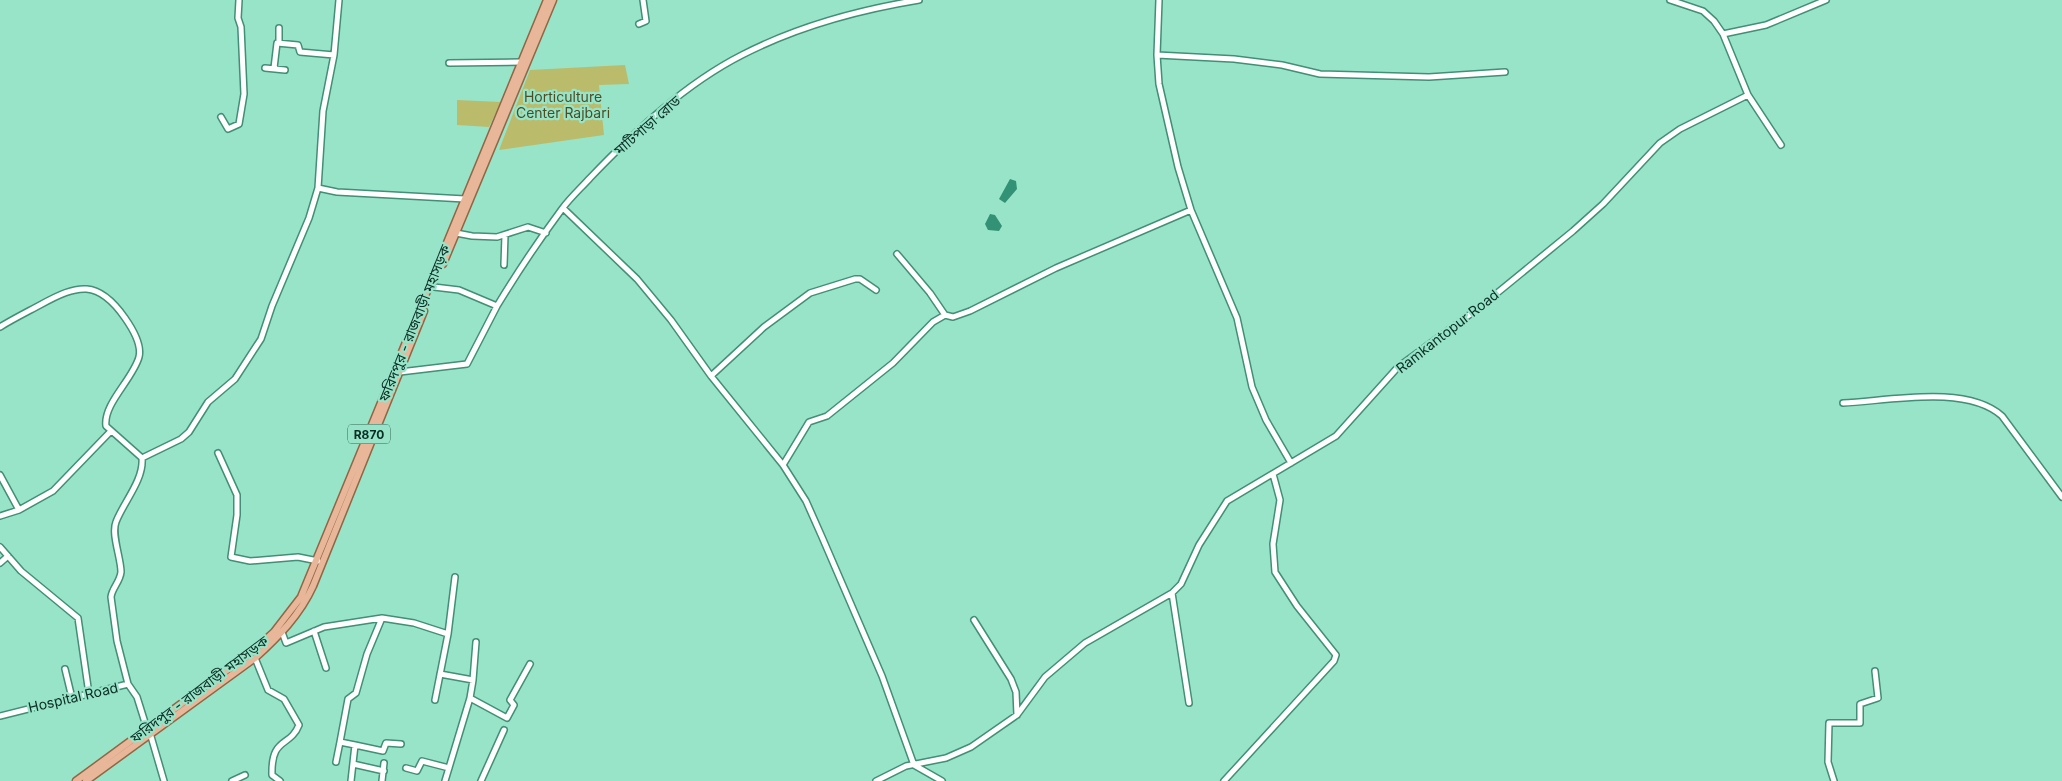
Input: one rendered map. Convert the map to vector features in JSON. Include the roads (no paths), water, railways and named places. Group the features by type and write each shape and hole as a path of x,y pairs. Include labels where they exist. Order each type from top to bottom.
{"main road":[{"name":"ফরিদপুর - রাজবাড়ী মহাসড়ক","path":"86,781 253,651 274,632 301,598 547,0"},
{"name":"ফরিদপুর - রাজবাড়ী মহাসড়ক","path":"76,781 255,658 282,632 309,594 553,0"}],"street":[{"path":"221,117 228,129 238,124 244,94 241,27 238,18 239,0"},
{"path":"142,458 185,436 208,402 230,384 243,368 261,339 272,306 309,218 318,188 323,111 334,55 339,0"},
{"path":"639,24 646,21 643,0"},
{"name":"মাটিপাড়া রোড","path":"400,372 467,364 497,306 563,208 628,140 694,86 742,55 787,35 829,20 878,7 919,0"},
{"path":"1159,0 1157,55 1159,84 1166,120 1191,210 1237,318 1252,388 1266,420 1291,463"},
{"path":"1670,0 1703,11 1714,21 1723,34 1748,96 1781,145"},
{"path":"1723,34 1766,25 1826,0"},
{"path":"274,68 276,45 279,43 279,28"},
{"path":"279,43 298,45 300,52 334,55"},
{"path":"1157,55 1234,59 1282,65 1320,74 1429,77 1505,72"},
{"path":"450,63 521,62"},
{"path":"265,68 285,70"},
{"name":"Ramkantopur Road","path":"876,781 896,770 960,753 1017,715 1045,677 1082,646 1172,593 1181,584 1209,528 1227,501 1336,436 1398,367 1480,307 1596,210 1660,143 1680,129 1748,96"},
{"path":"318,188 337,192 465,199"},
{"path":"563,208 637,279 711,376 783,465 806,501 822,537 882,676 914,765 942,781"},
{"path":"897,254 930,293 945,315 953,317 970,311 1056,268 1191,210"},
{"path":"456,233 480,237 505,235 524,227 546,233"},
{"path":"504,265 505,235"},
{"path":"711,376 764,326 810,293 855,279 860,279 876,290"},
{"path":"434,286 459,290 497,306"},
{"path":"0,327 52,298 77,288 103,295 115,304 135,336 139,346 139,357 110,409 106,421 110,432 142,458"},
{"path":"783,465 809,422 827,416 893,363 933,322 945,315"},
{"path":"1843,403 1938,397 1966,400 1993,408 2002,416 2062,497"},
{"path":"0,516 19,510 53,491 110,432"},
{"path":"218,453 236,495 237,515 231,557 250,561 298,557 318,560"},
{"path":"128,684 117,641 111,597 111,592 120,578 121,572 115,527 142,465 142,458"},
{"path":"1224,781 1334,661 1336,655 1297,606 1275,572 1274,544 1280,500 1273,474"},
{"path":"0,475 19,510"},
{"path":"0,547 37,586 78,618 88,694"},
{"path":"0,563 8,556"},
{"path":"435,700 448,634 455,577"},
{"path":"1172,593 1190,703"},
{"path":"282,632 286,642 314,631 360,620 382,618 414,623 448,634"},
{"path":"336,762 348,699 356,693 367,654 382,618"},
{"path":"974,620 1011,679 1016,692 1017,715"},
{"path":"314,631 326,668"},
{"path":"445,781 470,698 476,642"},
{"path":"255,658 268,690 284,699 300,725 276,748 273,755 272,775 280,781"},
{"path":"470,698 507,718 514,705 510,700 530,664"},
{"path":"65,669 72,698"},
{"path":"1834,781 1828,762 1829,723 1860,723 1860,704 1878,698 1875,672"},
{"path":"440,674 473,680"},
{"name":"Hospital Road","path":"0,716 128,684 137,697 164,781"},
{"path":"481,781 504,730"},
{"path":"340,742 383,751 386,743 401,744"},
{"path":"351,781 355,744"},
{"path":"406,768 417,771 422,761 449,768"},
{"path":"382,781 384,763"},
{"path":"353,764 384,770"},
{"path":"232,781 245,775"}],"park label":[{"name":"Horticulture Center Rajbari","path":"563,104"}]}
